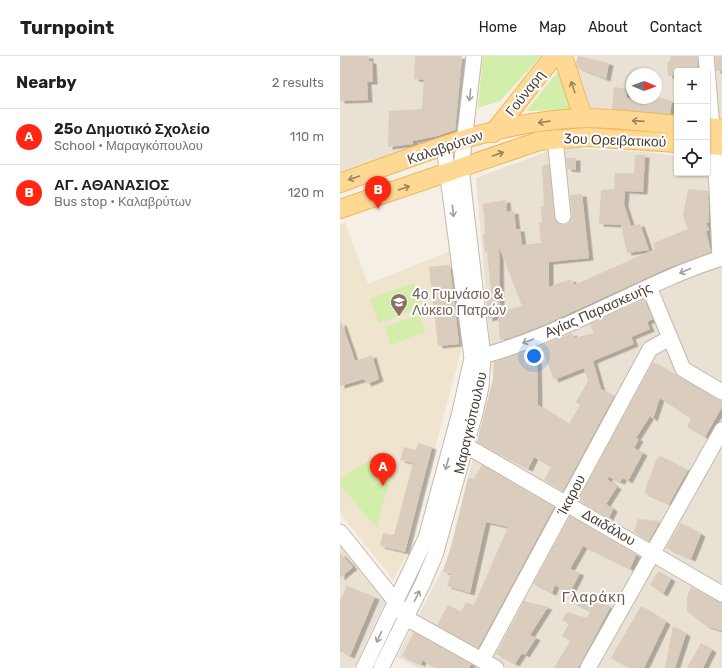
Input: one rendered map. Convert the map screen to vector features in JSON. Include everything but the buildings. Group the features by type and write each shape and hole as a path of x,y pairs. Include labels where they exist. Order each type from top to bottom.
{"main road":[{"name":"Γούναρη","path":"495,130 554,56"},
{"path":"563,56 583,118"},
{"name":"3ου Ορειβατικού","path":"495,130 583,118 674,125"},
{"name":"Καλαβρύτων","path":"340,183 464,139 495,130"},
{"name":"Καλαβρύτων","path":"340,209 455,170 495,130"},
{"name":"3ου Ορειβατικού","path":"455,170 524,145 555,138 587,137 674,143"}],"street":[{"name":"Μαραγκόπουλου","path":"455,170 464,139 474,56"},
{"path":"706,56 714,128 721,258"},
{"path":"555,138 563,216"},
{"name":"Μαραγκόπουλου","path":"364,668 426,538 460,441 481,387 455,170 444,147"},
{"name":"Αγίας Παρασκευής","path":"477,357 555,331 649,287 721,258"},
{"path":"649,287 678,359 686,372 722,392"},
{"name":"Ίκαρου","path":"482,660 650,349 670,338"},
{"path":"588,668 722,430"},
{"name":"Μαραγκόπουλου","path":"381,668 435,555 460,441"},
{"name":"Δαιδάλου","path":"460,441 722,594"},
{"path":"340,532 396,602 406,618 496,668"}],"shaded area":[{"path":"340,56 462,56 455,133 340,174"},
{"path":"578,56 722,56 722,121 710,120 710,68 674,68 674,118 589,111 574,67"},
{"path":"564,148 645,152 674,156 674,176 710,176 710,162 722,164 722,668 418,668 397,657 447,560 493,379 476,178 554,149"},
{"name":"4ο Γυμνάσιο & Λύκειο Πατρών","path":"345,223 368,284 450,251 461,351 406,556 393,580 340,513 340,224"},
{"path":"340,542 386,600 354,668 340,668"}],"green space":[{"path":"483,56 541,56 500,101 478,108"},
{"path":"558,71 560,72 573,110 527,110"},
{"path":"413,283 422,307 379,323 370,299"},
{"path":"419,315 425,332 391,345 385,327"},
{"path":"375,456 392,467 377,528 340,485 340,480"}],"place":[{"name":"ΑΓ. ΑΘΑΝΑΣΙΟΣ","path":"378,209"},
{"name":"4ο Γυμνάσιο & Λύκειο Πατρών","path":"399,317"},
{"name":"25ο Δημοτικό Σχολείο","path":"383,486"}],"district":[{"name":"Γλαράκη","path":"594,597"}]}
